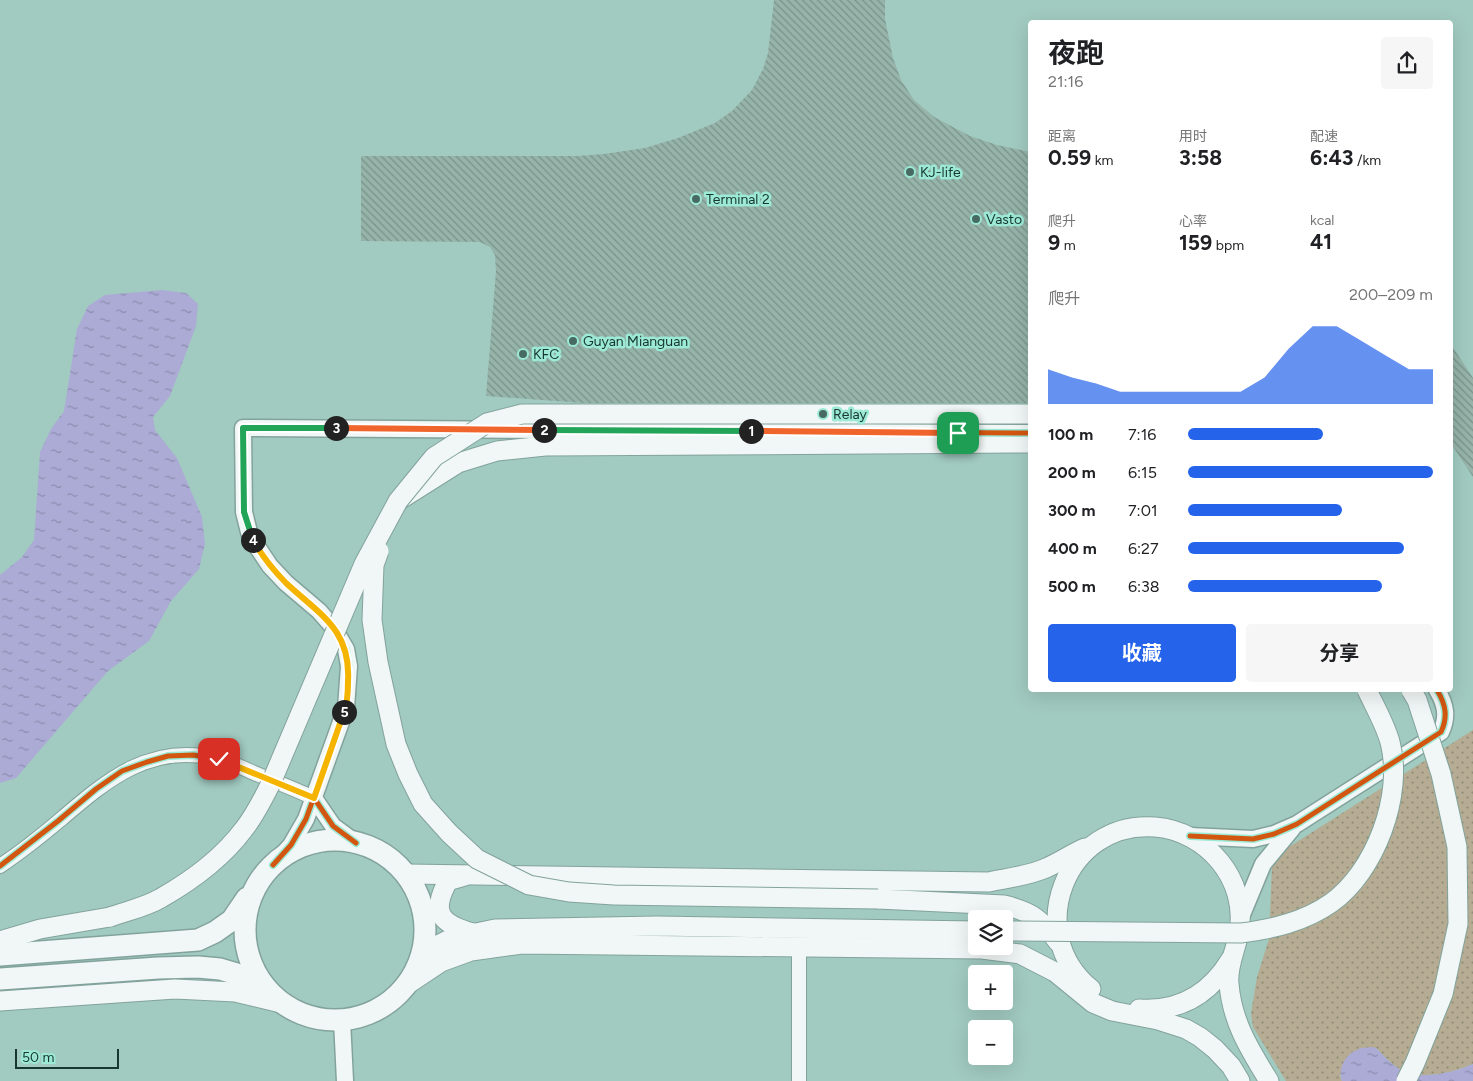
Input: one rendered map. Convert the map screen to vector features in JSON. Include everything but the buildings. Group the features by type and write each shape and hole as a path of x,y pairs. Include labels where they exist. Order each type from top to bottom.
{"main road":[{"path":"0,941 40,929 110,916 139,908 160,898 201,872 243,830 258,808 271,783 364,564 398,501 434,458 487,423 522,414 1028,414"},
{"path":"1028,444 535,447 497,451 458,464 398,501 374,565 372,620 378,662 396,744 408,774 424,804 448,833 477,859 529,884 570,892 614,895 878,898 1004,904 1023,910 1044,924 1085,984 1112,1011 1135,1012 1150,1010 1178,1005 1192,999 1214,982 1231,959"},
{"path":"1013,931 1241,933 1292,923 1331,903 1347,889 1365,866 1383,831 1390,807 1393,761 1390,742 1379,713 1368,692"},
{"path":"1406,1081 1442,994 1458,924 1457,846 1441,774 1417,700 1412,692"},
{"path":"406,874 989,882 1025,876 1047,868 1066,856 1119,832 1140,827 1162,828 1190,836 1213,853 1226,870 1236,889 1241,917 1236,946 1231,959 1228,983 1246,1045 1269,1081"},
{"path":"0,954 198,940 215,932 232,920 273,865 284,855 312,843 341,840 356,843 384,854 406,874 417,893 424,914 425,944 421,958 408,984"},
{"path":"1068,961 1058,934 1058,906 1063,885 1073,866 1093,845"},
{"path":"468,875 448,881 440,895 439,912 448,924 472,933 522,944"},
{"path":"255,888 245,916 244,932 249,958 260,981 281,1003"},
{"path":"421,958 436,946 452,938 495,928 657,926 968,931"},
{"path":"0,932 40,929"},
{"path":"0,1001 175,989 235,992 281,1003 306,1016 320,1020 342,1020 363,1016 376,1011 394,999 408,984 441,962 471,951 522,944 982,949 1020,954 1055,972 1093,1003 1112,1011 1158,1020 1186,1029 1200,1037 1214,1049 1231,1066 1240,1081"},
{"path":"0,978 198,967 220,969 260,981"},
{"path":"1085,984 1108,1000 1136,1009 1150,1010"}],"street":[{"path":"273,865 298,836 314,798 346,708 349,666 346,649 333,626 270,566 249,532 244,512 243,428 1028,433"},
{"path":"1190,836 1253,839 1274,834 1297,824 1441,732 1447,712 1438,692"},
{"path":"0,866 96,789 122,771 168,756 193,755 219,759 314,798 333,826 356,843"},
{"path":"1241,917 1263,864 1297,824"},
{"path":"799,947 799,1081"},
{"path":"342,1020 345,1081"}],"shaded area":[{"path":"1473,730 1473,1064 1446,1073 1416,1075 1399,1069 1376,1048 1359,1049 1340,1076 1342,1081 1286,1081 1253,1027 1251,1013 1257,977 1269,939 1272,866 1281,852"}],"water":[{"path":"162,290 186,293 198,304 196,326 170,396 153,417 155,430 177,458 202,517 205,544 199,569 171,601 149,641 108,671 16,778 0,783 0,575 22,557 34,540 40,452 51,429 64,411 77,329 88,306 105,295"},
{"path":"1360,1048 1376,1048 1399,1069 1416,1075 1446,1073 1473,1064 1473,1081 1342,1081 1342,1067 1350,1054"}],"cycle path":[{"path":"273,865 291,845 306,819 346,708 349,666 346,649 333,627 319,611 286,583 270,566 249,532 244,512 243,428 1028,433"},
{"path":"1190,836 1253,839 1274,834 1297,824 1441,732 1445,721 1445,711 1438,692"},
{"path":"0,866 96,789 122,771 168,756 193,755 219,759 314,798 333,826 356,843"}],"place":[{"name":"KJ-life","path":"910,172"},
{"name":"Terminal 2","path":"696,199"},
{"name":"Vasto","path":"976,219"},
{"name":"Guyan Mianguan","path":"573,341"},
{"name":"KFC","path":"523,354"},
{"name":"Relay","path":"823,414"}],"route":[{"path":"219,759 314,798 346,708 348,689 349,666 346,649 333,626 270,566 249,532 244,512 243,428 958,433"}]}
